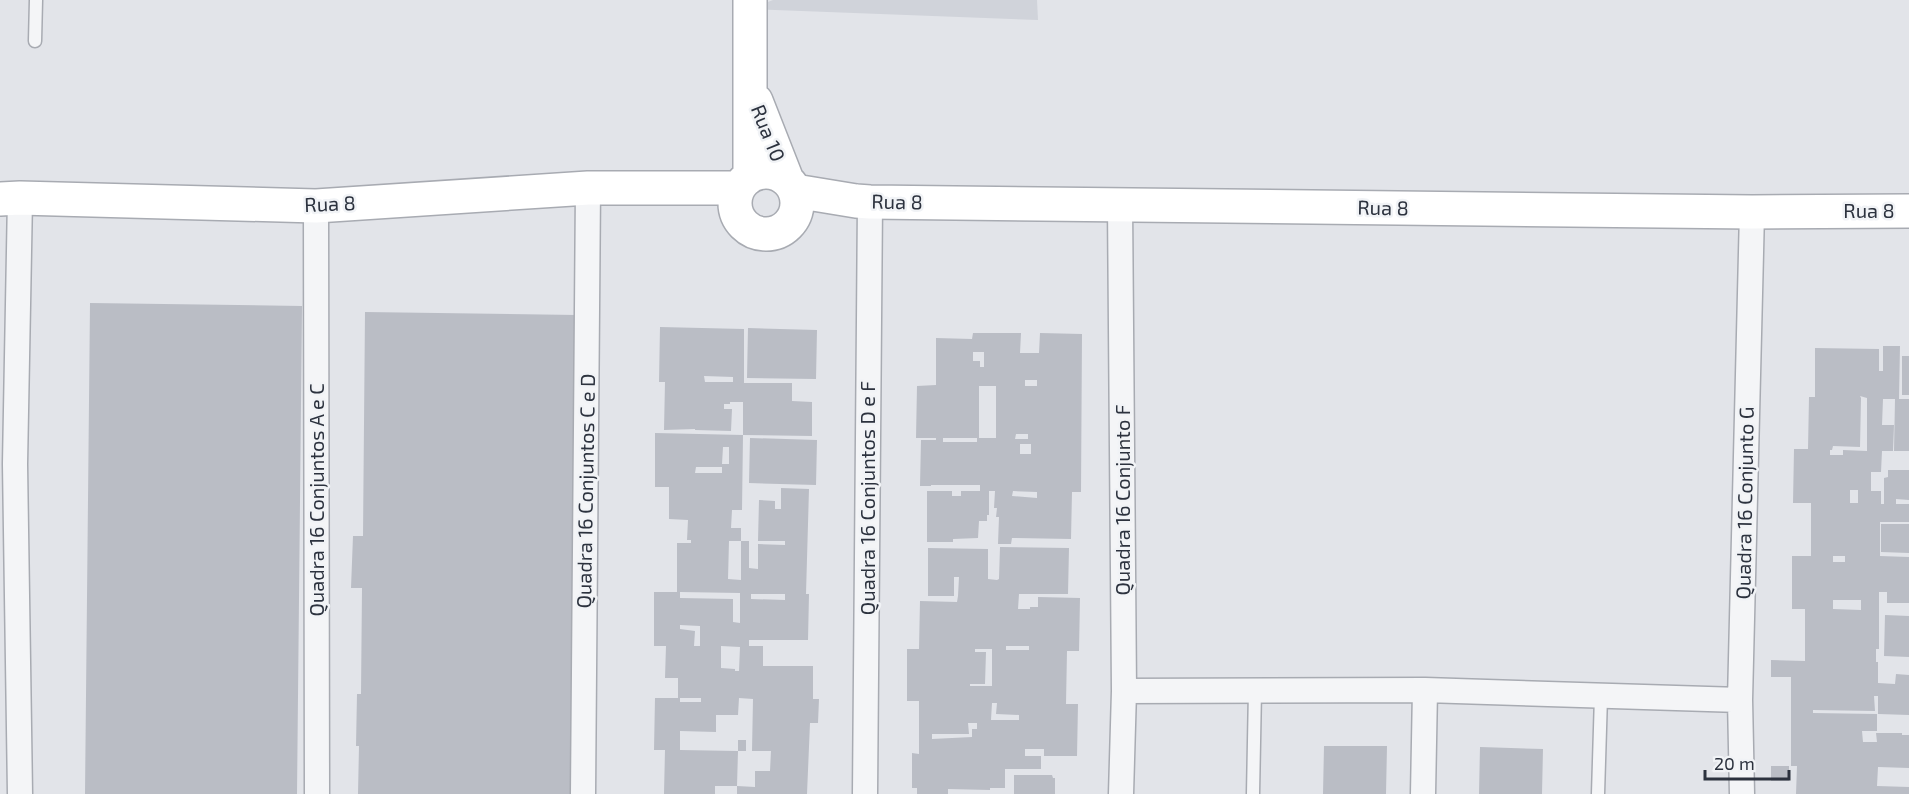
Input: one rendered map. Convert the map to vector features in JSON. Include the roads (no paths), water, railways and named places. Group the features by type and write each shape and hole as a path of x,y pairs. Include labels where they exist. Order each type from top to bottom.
{"main road":[{"name":"Rua 10","path":"744,182 750,85 750,0"},
{"name":"Rua 10","path":"750,85 792,196"},
{"path":"760,173 780,175 792,196 787,228 773,234 761,235 752,231 740,220 735,204 744,182 760,173"},
{"name":"Rua 8","path":"10,198 316,206 588,188 659,188 744,182"},
{"name":"Rua 8","path":"659,188 740,220"},
{"name":"Rua 8","path":"792,196 863,201 1120,205 1752,212 1909,211"}],"street":[{"name":"Quadra 16 Conjuntos C e D","path":"583,794 588,188"},
{"path":"10,198 8,464 20,794"},
{"name":"Quadra 16 Conjuntos D e F","path":"863,201 865,794"},
{"name":"Quadra 16 Conjunto F","path":"1120,205 1124,691 1121,794"},
{"name":"Quadra 16 Conjuntos A e C","path":"316,206 317,794"},
{"name":"Quadra 16 Conjunto G","path":"1742,794 1740,700 1752,212"},
{"path":"1124,691 1425,690 1740,700"},
{"path":"1423,794 1425,690"}],"lane":[{"path":"35,41 36,0"},
{"path":"1253,794 1255,690"},
{"path":"1598,794 1601,696"}]}
